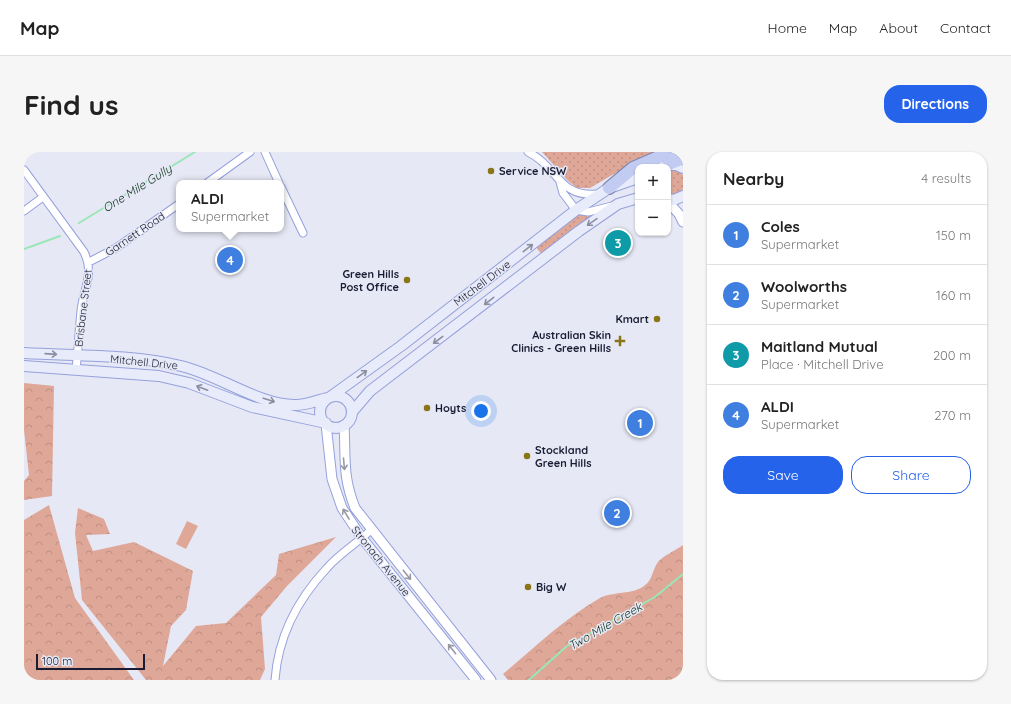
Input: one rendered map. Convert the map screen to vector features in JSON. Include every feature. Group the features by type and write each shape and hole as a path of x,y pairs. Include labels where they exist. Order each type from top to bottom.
{"highway":[{"path":"609,188 644,161 670,152"}],"main road":[{"name":"Mitchell Drive","path":"24,353 138,360 183,366 258,396 286,405 302,405 329,397 401,346 598,194 609,188 635,179"},
{"path":"671,200 683,196"},
{"name":"Mitchell Drive","path":"352,412 365,396 380,383 579,231 618,204 635,199"},
{"name":"Mitchell Drive","path":"24,366 140,374 176,379 252,407 326,424"},
{"path":"340,396 351,406 351,418 344,426 336,428 326,424 322,419 320,410 322,404 329,397 340,396"}],"street":[{"path":"211,180 250,152"},
{"path":"264,152 278,180"},
{"path":"528,152 538,157 560,182 581,195 598,194"},
{"name":"Brisbane Street","path":"24,170 84,252 89,262 88,281 81,308 76,370"},
{"path":"560,182 563,192 576,210 588,212 618,204"},
{"path":"284,193 303,233"},
{"path":"24,211 44,197"},
{"path":"671,204 683,222"},
{"name":"Garnett Road","path":"89,262 116,248 176,206"},
{"name":"Stronach Avenue","path":"326,424 330,471 342,508 362,538 476,680"},
{"name":"Stronach Avenue","path":"344,426 344,469 349,494 355,508 491,680"},
{"path":"275,680 282,643 292,617 304,595 327,567 371,530"}],"green space":[{"path":"542,152 657,152 643,157 590,188 577,188 567,180"},
{"path":"676,169 683,175 683,189 672,195 671,195 671,170"},
{"path":"578,214 593,215 593,217 543,256 536,247"},
{"path":"24,383 54,386 52,496 24,500 24,481 29,475 24,430"},
{"path":"49,505 75,598 134,680 24,680 24,520"},
{"path":"78,508 104,519 110,534 86,535 93,551 134,542 193,571 186,610 171,626 163,666 196,626 226,623 276,575 279,554 336,537 287,586 261,617 265,669 260,680 146,680 82,600 75,533"},
{"path":"187,521 198,526 186,549 176,544"},
{"path":"683,545 683,680 508,680 503,674 550,634 587,606 605,596 634,591 647,584 658,562 666,555"}],"waterway":[{"name":"One Mile Gully","path":"79,223 195,152"},
{"name":"One Mile Gully","path":"24,249 60,236"},
{"name":"Two Mile Creek","path":"529,680 567,646 655,597 683,574"}],"place":[{"name":"Service NSW","path":"491,171"},
{"name":"Maitland Mutual","path":"618,243"},
{"name":"ALDI","path":"230,260"},
{"name":"Green Hills Post Office","path":"407,280"},
{"name":"Kmart","path":"657,319"},
{"name":"Australian Skin Clinics - Green Hills","path":"620,341"},
{"name":"Hoyts","path":"427,408"},
{"name":"Coles","path":"640,423"},
{"name":"Stockland Green Hills","path":"527,456"},
{"name":"Woolworths","path":"617,513"},
{"name":"Big W","path":"528,587"}]}
